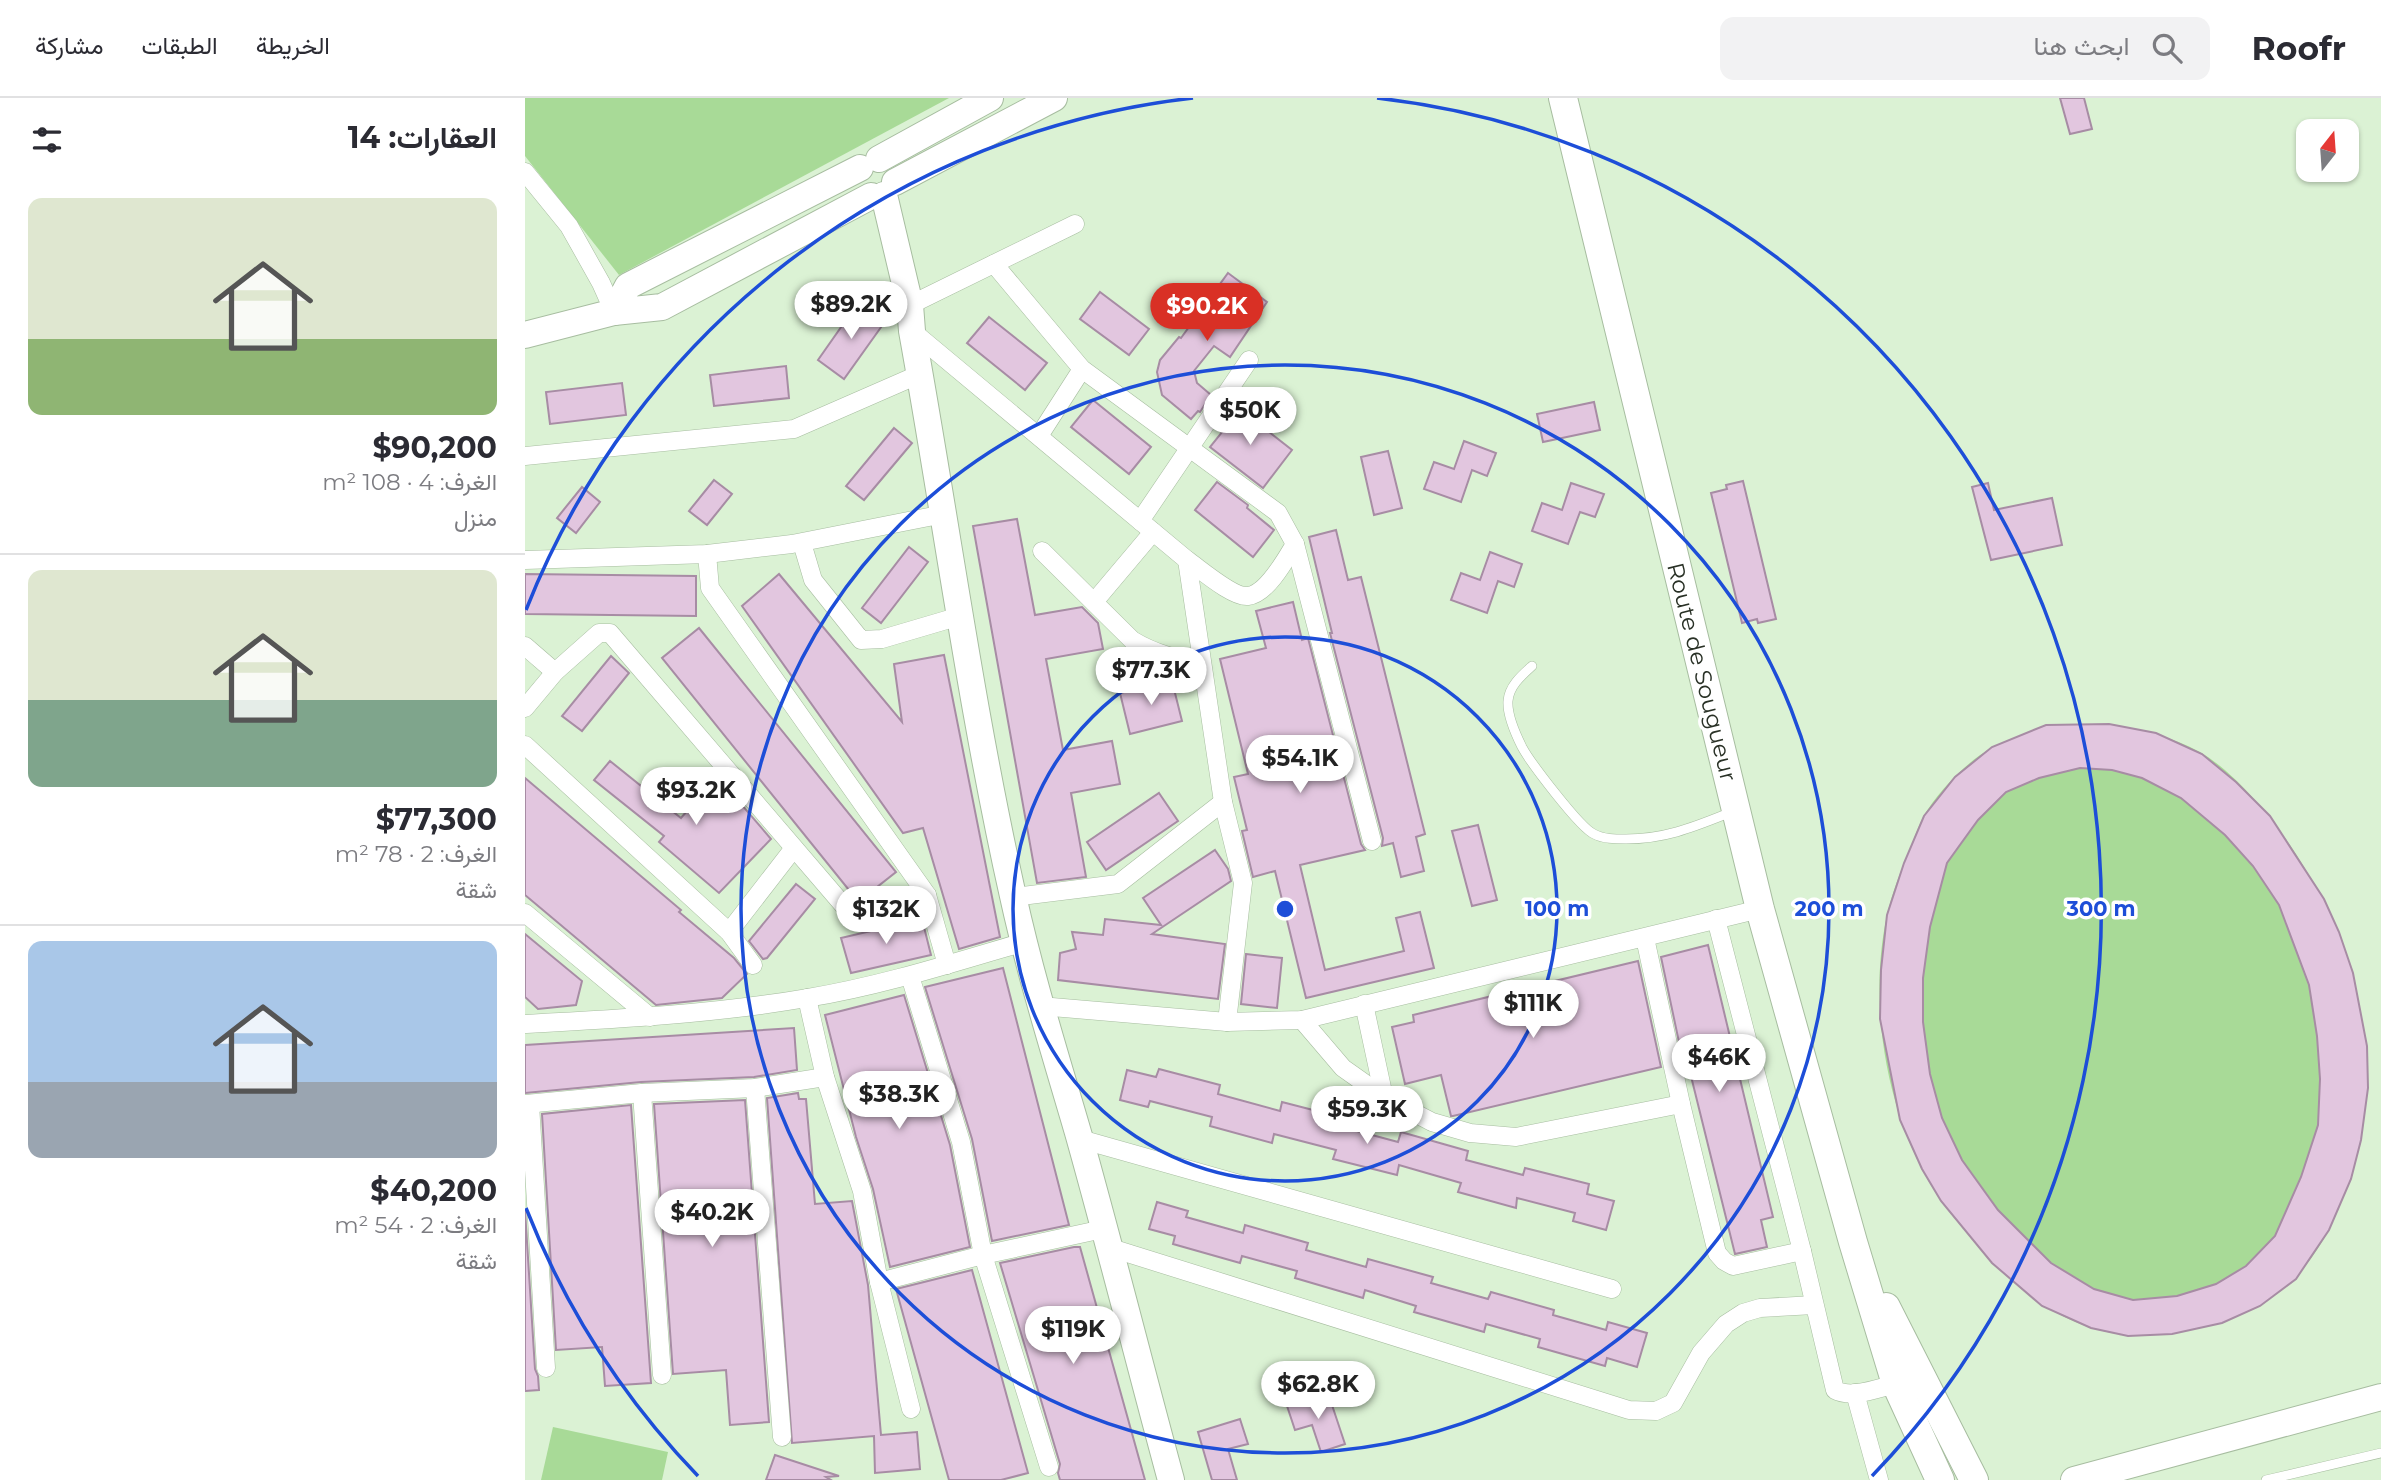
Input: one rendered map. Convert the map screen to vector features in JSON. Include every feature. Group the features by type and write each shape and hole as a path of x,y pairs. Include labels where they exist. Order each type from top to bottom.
{"main road":[{"name":"Route de Sougueur","path":"1563,98 1760,909 1853,1242"},
{"path":"1853,1242 1896,1384 1940,1480"},
{"path":"1853,1242 1974,1480"}],"street":[{"path":"614,312 628,286 869,164 990,98"},
{"path":"525,335 614,312 662,307 1054,98"},
{"path":"869,164 885,161 893,170 883,191 911,318 994,805 1024,942 1171,1480"},
{"path":"525,172 569,226 614,312"},
{"path":"911,318 994,264 1075,224"},
{"path":"994,264 1082,369 1278,513 1295,544 1372,841"},
{"path":"911,318 1039,436 1147,527 1234,593 1248,596 1261,589 1271,580 1295,544"},
{"path":"1094,602 1147,527 1190,449 1249,360"},
{"path":"1039,436 1082,369"},
{"path":"525,456 794,429 920,374"},
{"path":"525,560 707,554 802,542 944,514"},
{"path":"802,542 813,580 861,640 882,639 960,616"},
{"path":"1042,551 1132,640 1167,657 1202,664"},
{"path":"707,554 710,588 927,895 947,965"},
{"path":"1187,559 1223,802 1243,883 1227,1022"},
{"path":"525,708 555,672 600,633 606,631 850,913 927,895"},
{"path":"525,646 555,672"},
{"path":"525,745 729,932 753,965"},
{"path":"1014,897 1118,884 1223,802"},
{"path":"729,932 794,848"},
{"path":"1040,1006 1227,1022 1302,1020 1760,909"},
{"path":"525,913 650,1017"},
{"path":"1716,919 1835,1390 1842,1394 1855,1393 1896,1384"},
{"path":"1645,938 1717,1253 1733,1266 1802,1251"},
{"path":"527,1023 650,1017 807,998 910,976 1024,942"},
{"path":"910,976 961,1142 983,1255 1049,1467"},
{"path":"807,998 825,1077 862,1191 879,1282 911,1409"},
{"path":"1364,1004 1384,1097"},
{"path":"1302,1020 1343,1068 1384,1097 1432,1122 1470,1133 1516,1137 1681,1104"},
{"path":"546,1368 528,1104 642,1093 755,1088 825,1077"},
{"path":"755,1088 782,1437"},
{"path":"642,1093 662,1375"},
{"path":"1080,1139 1612,1289"},
{"path":"879,1282 983,1255 1105,1238 1629,1410 1655,1411 1673,1403 1701,1353 1726,1324 1743,1313 1760,1308 1814,1305"},
{"path":"1855,1393 1879,1480"},
{"path":"2074,1480 2381,1397"}],"lane":[{"path":"1532,666 1516,681 1508,700 1511,719 1522,748 1592,834 1612,839 1651,839 1675,834 1736,811"},
{"path":"2266,1480 2381,1453"}],"green space":[{"path":"525,98 949,98 619,275 525,156"},
{"path":"2109,724 2167,738 2189,746 2213,760 2261,807 2290,845 2315,887 2335,931 2350,975 2358,1020 2362,1067 2360,1113 2352,1160 2339,1208 2314,1254 2300,1273 2283,1289 2243,1313 2219,1322 2140,1335 2100,1331 2058,1314 2039,1302 1988,1257 1951,1214 1922,1168 1895,1099 1886,1062 1879,987 1881,950 1891,898 1923,817 1936,798 1962,770 1994,747"},
{"path":"553,1427 668,1452 662,1480 541,1480"}],"building":[{"path":"2060,98 2084,98 2092,129 2070,134"},
{"path":"1228,273 1267,302 1230,357 1214,346 1194,371 1197,383 1211,395 1200,412 1191,419 1162,395 1157,372 1160,360 1179,337 1181,338"},
{"path":"1100,292 1149,329 1129,355 1080,319"},
{"path":"858,303 884,323 844,379 818,360"},
{"path":"989,317 1047,363 1025,390 967,343"},
{"path":"786,366 789,398 714,406 710,375"},
{"path":"622,383 626,415 550,424 546,392"},
{"path":"1093,400 1151,447 1129,474 1071,427"},
{"path":"1594,402 1600,430 1543,442 1537,414"},
{"path":"1240,409 1292,450 1263,488 1210,447 1223,431 1218,427 1229,410 1235,415"},
{"path":"894,428 912,443 864,500 846,486"},
{"path":"1464,441 1496,453 1487,476 1472,470 1461,502 1424,489 1434,462 1454,469"},
{"path":"1388,451 1402,508 1374,515 1361,457"},
{"path":"714,480 732,494 707,525 689,511"},
{"path":"1743,481 1776,619 1758,623 1757,619 1742,623 1711,493 1727,489 1726,485"},
{"path":"1217,482 1248,505 1247,508 1274,530 1253,557 1195,510"},
{"path":"1571,483 1604,494 1595,517 1580,512 1568,544 1532,531 1542,503 1562,510"},
{"path":"1988,483 1994,510 2052,498 2062,545 1991,560 1972,487"},
{"path":"582,487 600,502 576,533 557,518"},
{"path":"1017,519 1035,615 1082,607 1098,623 1103,649 1046,659 1063,750 1112,741 1120,784 1071,793 1086,877 1037,883 973,526"},
{"path":"1336,530 1348,580 1361,577 1425,834 1416,837 1424,871 1401,877 1393,843 1382,846 1383,838 1330,633 1309,537"},
{"path":"909,547 928,562 881,623 862,608"},
{"path":"1490,552 1522,564 1514,587 1498,581 1487,613 1451,600 1461,573 1480,580"},
{"path":"525,574 696,576 696,616 525,614"},
{"path":"779,574 902,722 894,664 944,655 1000,937 959,949 923,828 903,833 742,606"},
{"path":"1293,602 1302,640 1308,638 1361,844 1365,850 1300,865 1325,970 1404,951 1396,918 1420,912 1434,968 1306,998 1275,871 1253,877 1242,831 1247,830 1234,777 1248,774 1220,659 1266,648 1256,611"},
{"path":"699,628 896,872 863,898 857,900 662,658"},
{"path":"611,656 629,673 582,731 562,716"},
{"path":"1172,681 1182,721 1130,734 1120,693"},
{"path":"2109,724 2156,733 2202,754 2236,782 2270,816 2324,899 2353,973 2367,1046 2368,1088 2361,1140 2351,1179 2329,1230 2296,1279 2260,1306 2222,1323 2172,1334 2128,1336 2091,1328 2042,1306 1992,1263 1941,1201 1922,1169 1900,1120 1880,1019 1881,970 1887,915 1904,863 1924,816 1955,777 1992,747 2046,725","holes":["2080,768 2112,770 2142,778 2181,798 2225,835 2253,866 2279,905 2309,985 2320,1079 2318,1125 2301,1177 2275,1236 2246,1266 2216,1284 2177,1296 2133,1300 2094,1289 2051,1263 1998,1210 1962,1160 1942,1118 1930,1074 1923,1022 1923,978 1930,927 1947,863 1978,820 2006,792 2039,778"]},
{"path":"610,761 681,818 717,776 771,839 719,893 659,842 664,836 594,780"},
{"path":"525,778 681,910 679,912 734,958 747,974 722,998 656,1005 525,895"},
{"path":"1159,793 1178,821 1106,870 1087,842"},
{"path":"1478,825 1497,900 1472,906 1452,831"},
{"path":"1215,850 1228,869 1231,881 1152,934 1225,944 1218,999 1058,980 1060,953 1076,949 1072,932 1103,935 1105,919 1161,925 1143,898"},
{"path":"796,884 815,899 767,958 763,959 749,941"},
{"path":"922,919 931,955 851,973 841,938"},
{"path":"525,934 582,981 576,1005 538,1009 525,997"},
{"path":"1708,945 1773,1217 1761,1220 1767,1247 1735,1254 1687,1060 1683,1061 1661,957"},
{"path":"1246,954 1282,958 1277,1008 1241,1004"},
{"path":"1638,961 1661,1067 1453,1116 1441,1075 1405,1084 1392,1027 1414,1022 1413,1015"},
{"path":"1003,968 1069,1225 992,1241 972,1139 925,987"},
{"path":"904,995 950,1145 970,1247 890,1267 873,1189 856,1137 825,1015"},
{"path":"794,1028 797,1070 754,1077 641,1082 525,1093 525,1045"},
{"path":"1159,1069 1220,1085 1218,1094 1280,1111 1282,1102 1344,1118 1342,1127 1398,1142 1401,1132 1468,1151 1466,1160 1523,1175 1525,1168 1589,1184 1587,1194 1614,1201 1606,1230 1573,1221 1575,1213 1517,1198 1516,1208 1458,1192 1461,1183 1399,1165 1397,1175 1333,1159 1336,1150 1274,1134 1272,1143 1210,1126 1212,1117 1150,1101 1148,1107 1120,1100 1127,1070 1156,1077"},
{"path":"798,1093 799,1099 806,1099 815,1204 852,1201 868,1285 881,1435 917,1432 920,1469 875,1473 874,1436 792,1443 767,1098"},
{"path":"745,1100 769,1422 730,1425 726,1370 673,1374 654,1104"},
{"path":"631,1105 651,1383 605,1386 602,1347 556,1350 542,1114"},
{"path":"1157,1202 1188,1211 1186,1217 1243,1233 1245,1225 1308,1243 1306,1250 1366,1267 1368,1259 1433,1277 1431,1283 1488,1299 1491,1292 1554,1310 1553,1315 1606,1330 1608,1322 1647,1333 1637,1367 1607,1358 1605,1366 1538,1347 1540,1339 1486,1324 1484,1332 1414,1312 1416,1306 1365,1290 1363,1298 1295,1278 1297,1271 1242,1256 1240,1263 1173,1244 1175,1236 1149,1229"},
{"path":"525,1210 535,1369 539,1390 525,1391"},
{"path":"1080,1247 1145,1480 1060,1480 1060,1464 1000,1263"},
{"path":"972,1270 1028,1473 1001,1480 949,1480 896,1289"},
{"path":"1328,1393 1345,1444 1321,1452 1312,1425 1295,1430 1287,1406"},
{"path":"1240,1419 1248,1444 1228,1449 1237,1480 1212,1480 1198,1432"},
{"path":"775,1455 839,1476 826,1477 831,1480 766,1480"}]}
